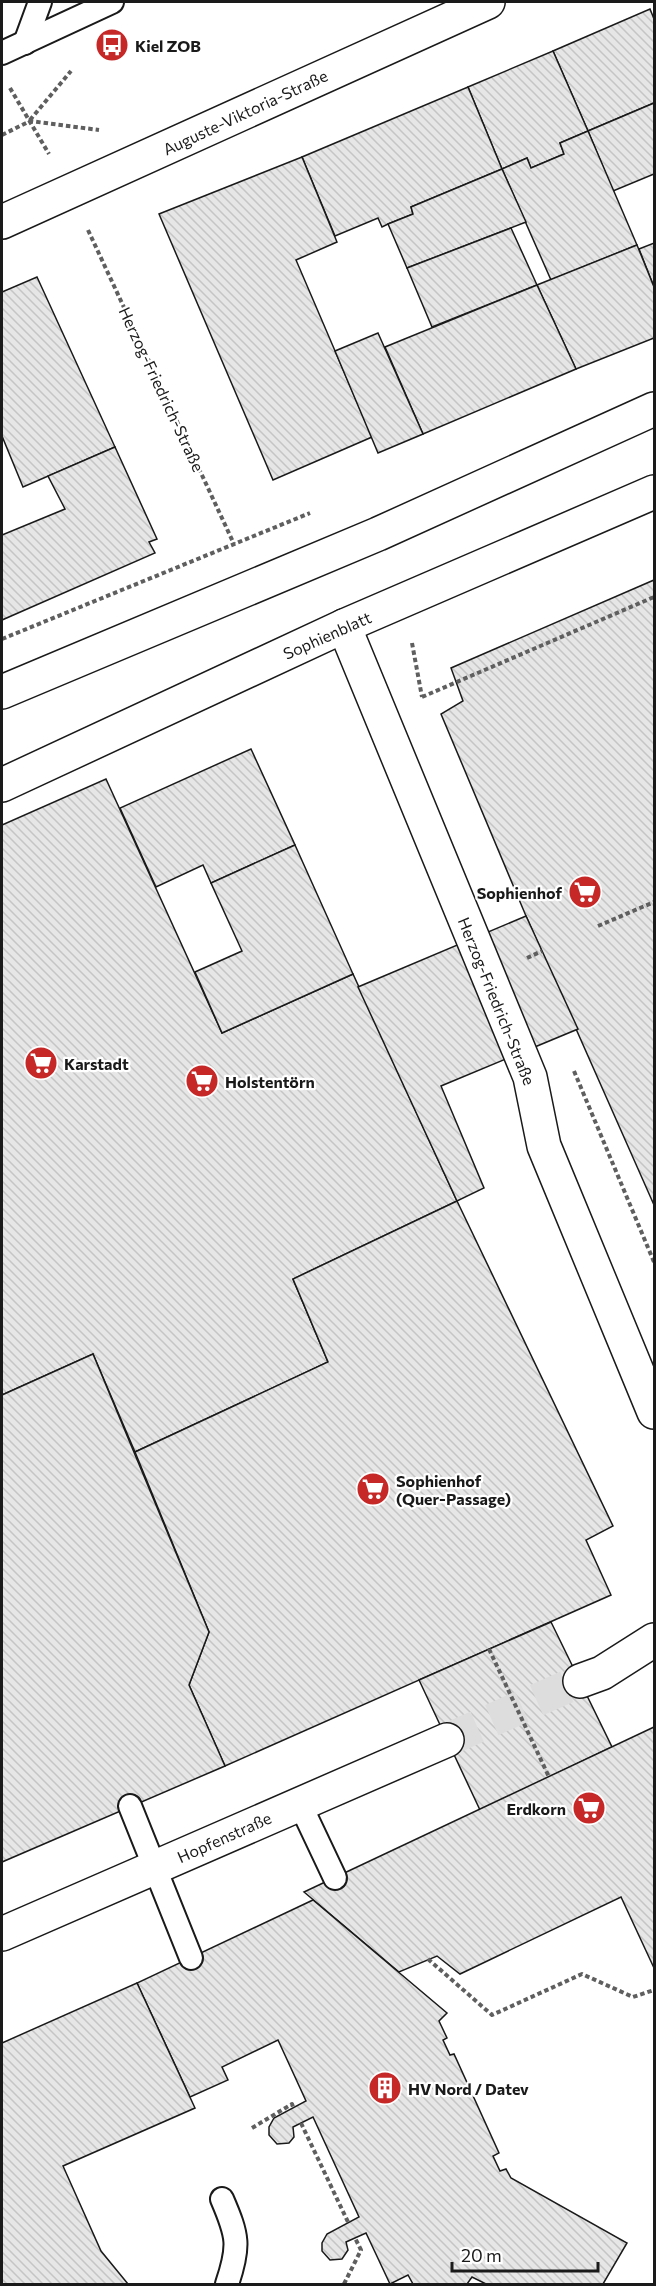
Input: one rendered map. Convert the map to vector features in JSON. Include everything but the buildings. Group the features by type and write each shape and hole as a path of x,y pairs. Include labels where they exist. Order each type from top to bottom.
{"street":[{"name":"Auguste-Viktoria-Straße","path":"2,222 488,2"},
{"path":"2,692 378,534 654,409"},
{"name":"Sophienblatt","path":"2,785 344,626 654,492"},
{"name":"Herzog-Friedrich-Straße","path":"344,626 530,1077 544,1146 654,1412"},
{"path":"580,1681 602,1672 654,1640"},
{"name":"Hopfenstraße","path":"2,1934 447,1740"}],"lane":[{"path":"25,43 40,2"},
{"path":"2,53 112,2"},
{"path":"300,1804 335,1878"},
{"path":"130,1806 191,1958"},
{"path":"222,2199 234,2227 237,2255 227,2284"}],"path":[{"path":"2,135 30,121 71,71"},
{"name":"Herzog-Friedrich-Straße","path":"7,84 70,192 254,586"},
{"path":"30,121 100,130"},
{"path":"2,639 316,511"},
{"path":"404,601 422,697 654,597"},
{"path":"597,926 654,902"},
{"path":"527,958 542,951"},
{"path":"489,1649 549,1776"},
{"path":"428,1959 492,2014 582,1974 633,1997 654,1990"},
{"path":"252,2128 292,2104 293,2108"},
{"path":"301,2123 348,2222"},
{"path":"344,2284 361,2250 355,2238"}],"tunnel":[{"path":"447,1740 580,1681"}],"place":[{"name":"Kiel ZOB","path":"112,45"},
{"name":"Sophienhof","path":"585,892"},
{"name":"Karstadt","path":"41,1063"},
{"name":"Holstentörn","path":"202,1081"},
{"name":"Sophienhof (Quer-Passage)","path":"373,1489"},
{"name":"Erdkorn","path":"589,1808"},
{"name":"HV Nord / Datev","path":"385,2088"}]}
